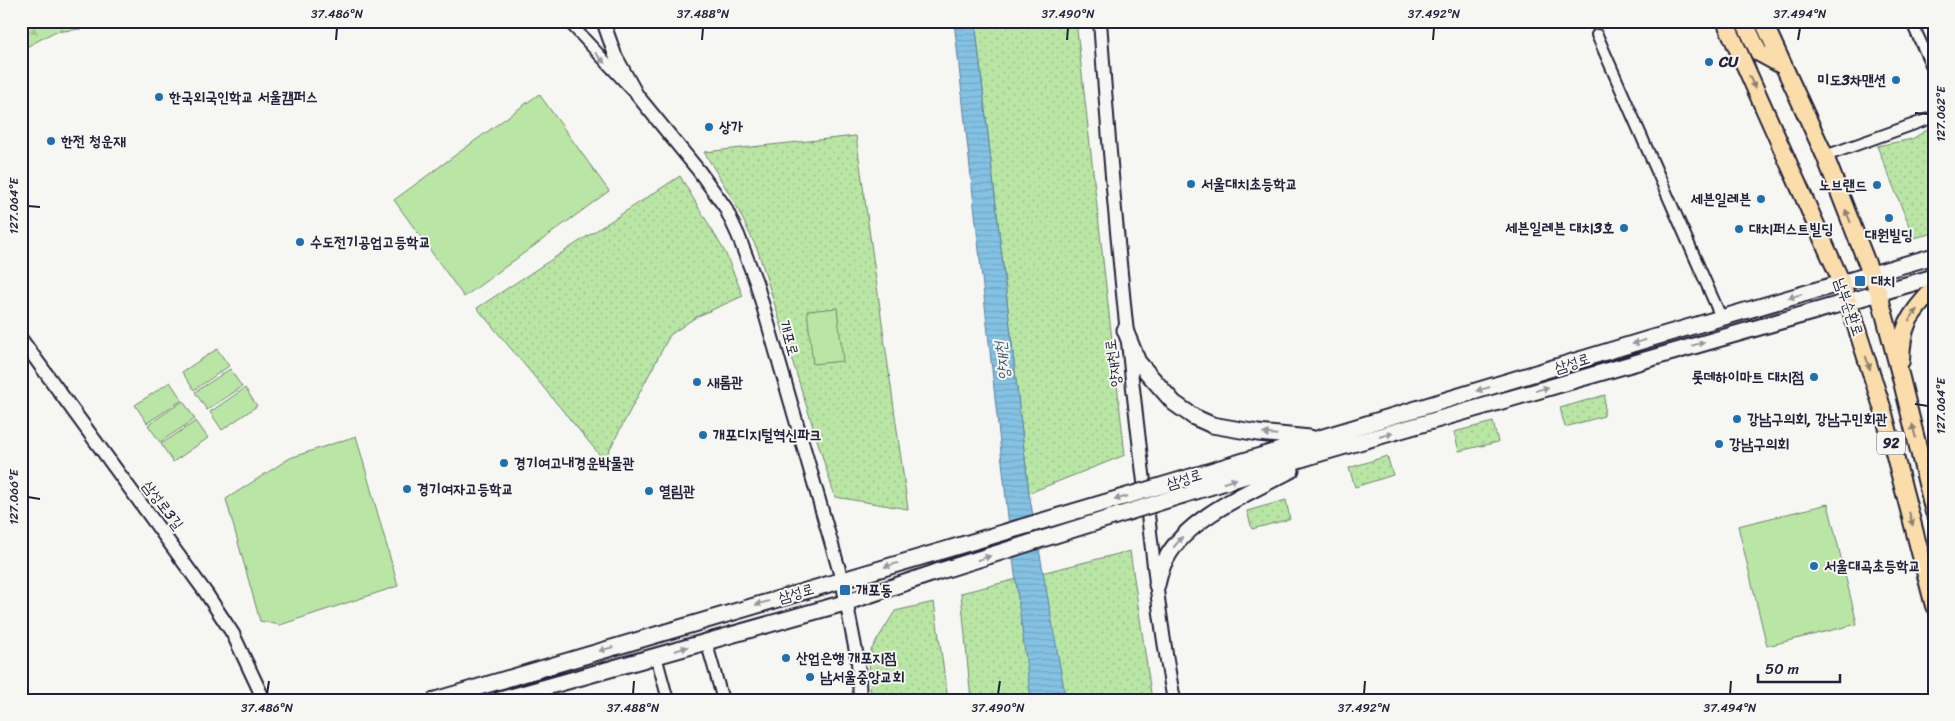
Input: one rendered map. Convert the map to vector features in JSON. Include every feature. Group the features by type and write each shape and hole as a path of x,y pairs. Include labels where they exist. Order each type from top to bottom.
{"main road":[{"path":"1744,21 1759,53 1783,66"},
{"name":"남부순환로","path":"1763,21 1825,156 1879,294 1934,512"},
{"name":"남부순환로","path":"1729,25 1842,283 1883,410 1934,606"},
{"name":"삼성로","path":"434,700 1184,479 1721,317 1934,256"},
{"name":"삼성로","path":"500,700 848,602 937,572 1321,454 1934,277"},
{"path":"1901,378 1903,333 1909,318 1934,288"},
{"path":"1125,330 1138,362 1174,403 1194,417 1212,425 1258,433 1318,438"},
{"path":"1157,585 1165,560 1187,532 1226,505 1321,454"}],"street":[{"path":"568,21 637,96"},
{"name":"개포로","path":"603,21 615,55 637,96 699,171 725,207 756,282 848,602 858,662 860,700"},
{"name":"양재천로","path":"1100,21 1125,330 1157,585 1174,700"},
{"path":"1911,21 1934,72"},
{"path":"1596,35 1721,317"},
{"path":"1825,156 1934,117"},
{"name":"삼성로3길","path":"21,339 206,593 241,648 264,700"},
{"path":"706,641 723,700"},
{"path":"656,656 668,700"}],"green space":[{"path":"21,21 92,21 81,29 54,32 21,50"},
{"path":"975,21 1076,21 1125,455 1029,493"},
{"path":"539,94 609,191 464,297 394,200"},
{"path":"1934,126 1934,233 1914,238 1877,146 1912,139"},
{"path":"856,136 908,509 835,497 758,251 735,203 704,152"},
{"path":"680,176 725,252 743,296 696,317 670,335 604,460 477,308"},
{"path":"837,308 843,361 813,364 807,311"},
{"path":"217,349 229,366 194,390 182,372"},
{"path":"230,369 242,387 207,410 195,392"},
{"path":"170,382 182,400 147,423 135,405"},
{"path":"245,388 257,406 222,430 210,412"},
{"path":"1605,395 1604,416 1565,427 1560,408"},
{"path":"183,401 195,419 160,442 148,425"},
{"path":"196,421 208,438 173,462 161,444"},
{"path":"1493,422 1498,442 1459,451 1454,432"},
{"path":"356,436 398,586 280,625 260,621 226,499 290,458"},
{"path":"1387,456 1393,475 1355,487 1349,468"},
{"path":"1286,500 1290,519 1252,529 1247,511"},
{"path":"1828,504 1857,624 1767,646 1738,526"},
{"path":"1130,551 1152,700 971,700 961,593"},
{"path":"934,602 948,700 871,700 869,659 871,650 895,611"}],"water":[{"name":"양재천","path":"954,21 975,21 1029,493 1066,700 1031,700 1010,535"}],"place":[{"name":"CU","path":"1709,62"},
{"name":"미도3차맨션","path":"1896,80"},
{"name":"한국외국인학교 서울캠퍼스","path":"159,97"},
{"name":"상가","path":"709,127"},
{"name":"한전 청운재","path":"51,141"},
{"name":"서울대치초등학교","path":"1191,184"},
{"name":"노브랜드","path":"1877,185"},
{"name":"세븐일레븐","path":"1761,199"},
{"name":"대원빌딩","path":"1889,218"},
{"name":"세븐일레븐 대치3호","path":"1624,228"},
{"name":"대치퍼스트빌딩","path":"1739,229"},
{"name":"수도전기공업고등학교","path":"300,242"},
{"name":"대치","path":"1860,281"},
{"name":"롯데하이마트 대치점","path":"1814,377"},
{"name":"새롬관","path":"697,382"},
{"name":"강남구의회, 강남구민회관","path":"1737,419"},
{"name":"개포디지털혁신파크","path":"703,435"},
{"name":"강남구의회","path":"1719,444"},
{"name":"경기여고내경운박물관","path":"504,463"},
{"name":"경기여자고등학교","path":"407,489"},
{"name":"열림관","path":"649,491"},
{"name":"서울대곡초등학교","path":"1814,566"},
{"name":"개포동","path":"845,590"},
{"name":"산업은행 개포지점","path":"786,658"},
{"name":"남서울중앙교회","path":"810,677"}]}
